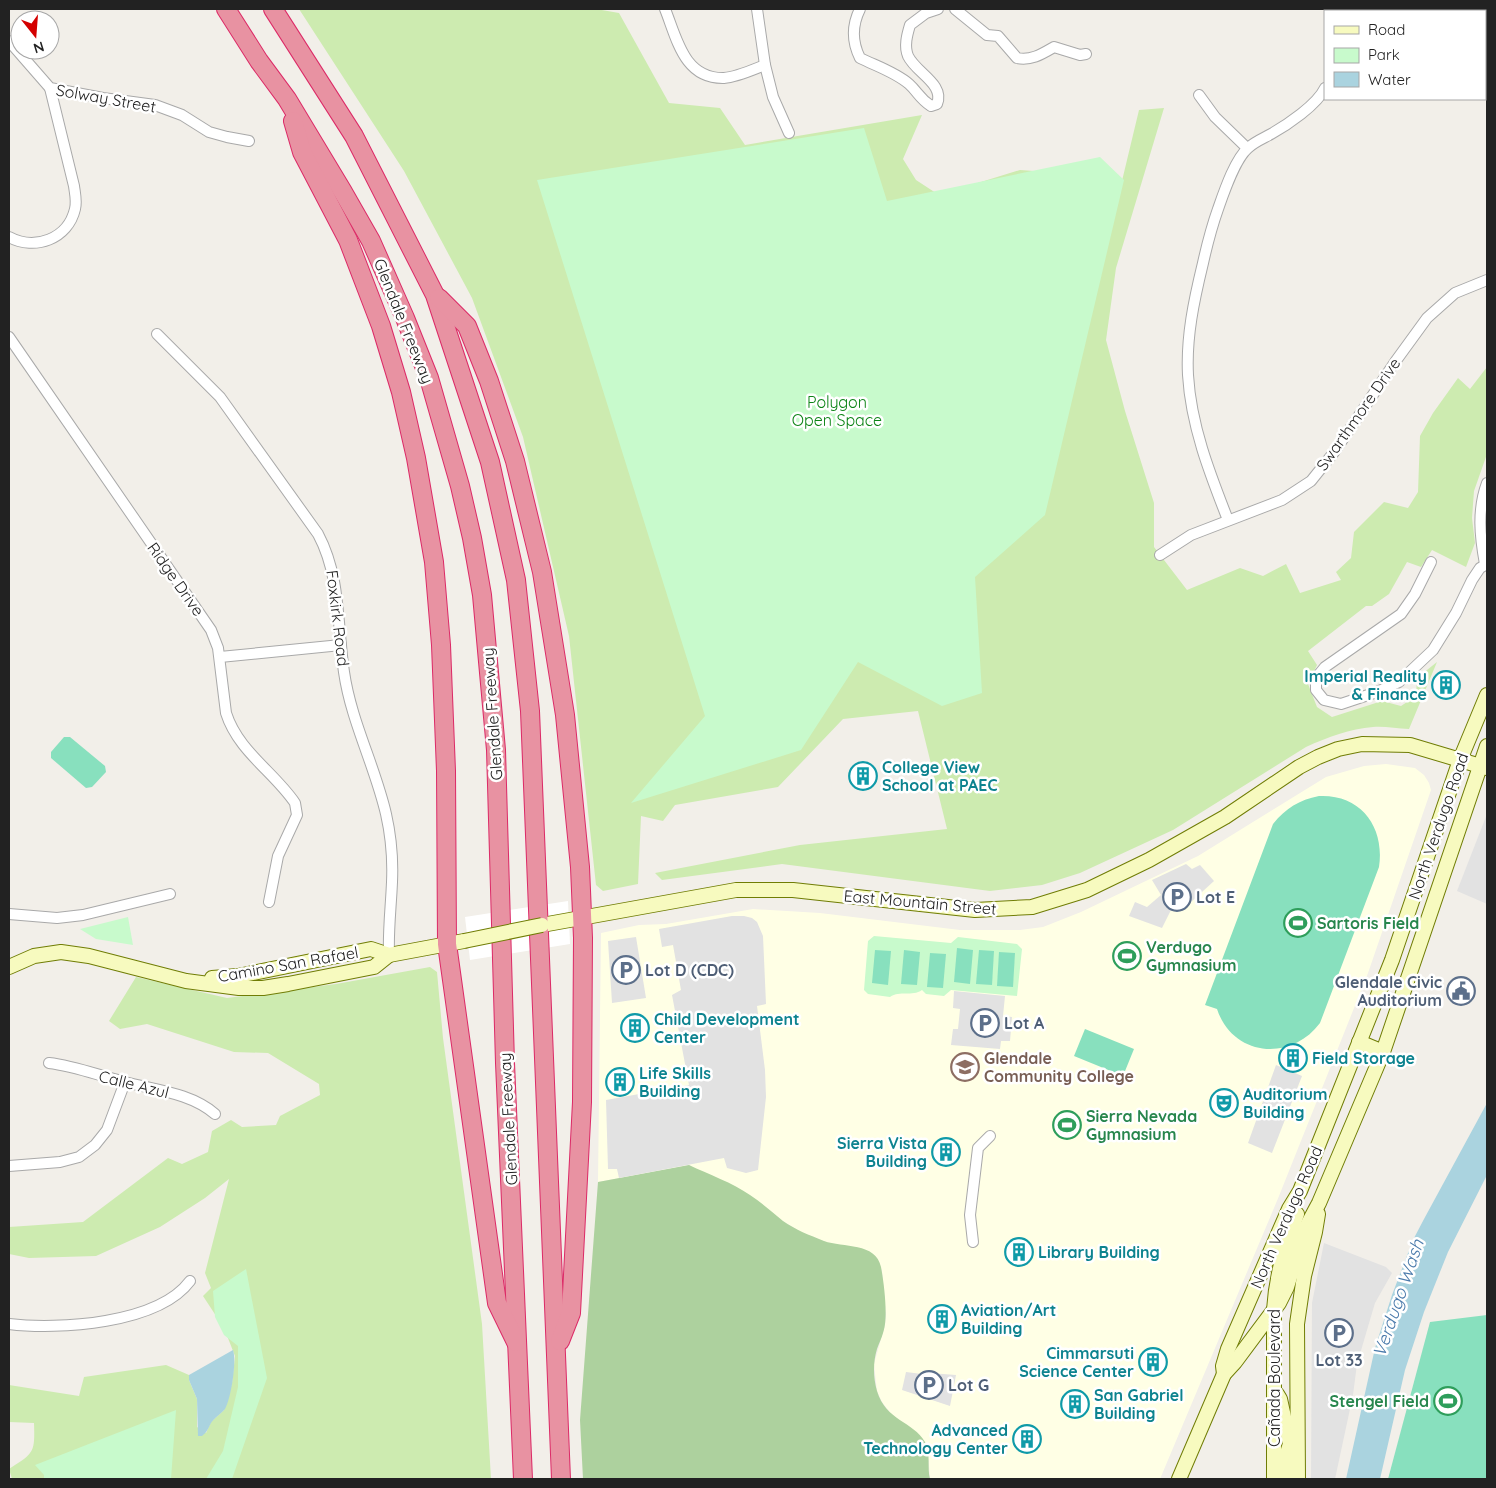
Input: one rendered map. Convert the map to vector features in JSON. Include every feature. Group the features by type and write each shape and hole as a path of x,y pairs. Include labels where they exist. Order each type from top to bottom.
{"highway":[{"name":"Glendale Freeway","path":"226,9 259,61 287,99 370,241 405,318 432,388 460,486 472,538 482,595 496,750 505,1063 523,1479"},
{"name":"Glendale Freeway","path":"273,9 354,136 435,294 490,462 516,580 530,711 561,1479"},
{"path":"287,99 302,152 348,240 380,326 400,392 416,458 434,562 441,645 446,771 447,944 497,1303 518,1347"},
{"path":"435,294 467,326 489,381 515,461 542,572 566,715 580,867 575,919 582,1102 570,1313 557,1348"}],"main road":[{"name":"North Verdugo Road","path":"1224,1374 1223,1366 1228,1348 1289,1209 1300,1191 1392,960 1460,760 1487,695"},
{"name":"East Mountain Street","path":"464,941 736,890 793,890 975,910 1032,907 1086,890 1149,860 1225,817 1299,767 1338,749 1362,744 1410,745 1483,767"},
{"name":"North Verdugo Road","path":"1179,1479 1224,1374 1274,1310 1287,1287 1300,1242 1319,1203 1383,1052 1483,767 1487,746"},
{"name":"Camino San Rafael","path":"9,966 34,956 61,952 88,956 186,981 238,976 371,949 389,954 464,941"},
{"path":"1359,1042 1383,1052"},
{"name":"Cañada Boulevard","path":"1274,1479 1274,1310 1278,1271 1299,1208 1300,1191"},
{"name":"Cañada Boulevard","path":"1298,1479 1294,1444 1297,1324 1304,1276 1315,1232 1319,1203"},
{"path":"1274,1389 1280,1399 1294,1444 1288,1450 1286,1479"}],"street":[{"path":"666,9 679,45 688,63 700,73 711,77 725,78 765,65"},
{"path":"757,9 765,65 773,96 789,133"},
{"path":"860,9 853,30 856,49 860,58 909,84 922,100 931,106 937,104 940,97 938,90 919,71 908,56 906,40 910,25 926,13 938,9"},
{"path":"955,9 987,35 998,36 1017,58 1026,60 1054,47 1080,55 1086,54"},
{"name":"Solway Street","path":"9,41 50,88 154,105 182,116 209,132 249,141"},
{"path":"9,237 32,244 51,240 65,228 75,209 74,186 50,88"},
{"path":"1228,520 1206,464 1196,424 1188,376 1194,300 1212,224 1232,173 1248,148 1304,112 1324,90"},
{"path":"1199,95 1215,117 1248,148"},
{"name":"Swarthmore Drive","path":"1160,555 1191,535 1282,500 1311,481 1335,451 1427,318 1455,293 1487,280"},
{"name":"Foxkirk Road","path":"157,334 220,397 318,534 327,550 332,567 344,672 352,707 379,791 390,838 392,882 388,936 389,954"},
{"name":"Ridge Drive","path":"9,337 211,630 220,657 226,713 236,735 295,803 297,814 275,866 269,902"},
{"path":"1431,562 1415,594 1402,614 1325,667 1316,678 1316,690 1324,700 1341,704 1377,692 1399,682 1433,650 1456,613 1472,580 1480,568 1486,564 1480,528 1483,495 1487,483"},
{"path":"1481,508 1487,521"},
{"path":"220,657 341,645"},
{"path":"9,914 57,918 83,915 170,894"},
{"name":"Calle Azul","path":"50,1063 62,1064 125,1082 177,1094 204,1105 215,1114"},
{"path":"9,1166 60,1162 78,1157 107,1130 125,1082"},
{"path":"973,1242 970,1215 978,1148 990,1136"},
{"path":"9,1324 27,1326 64,1325 118,1318 160,1305 184,1290 190,1281"}],"shaded area":[{"name":"Glendale Community College","path":"1386,764 1415,768 1424,775 1431,790 1368,973 1279,1196 1160,1479 930,1479 928,1451 912,1429 892,1415 882,1402 877,1391 874,1364 886,1315 882,1271 877,1258 866,1250 828,1243 801,1232 689,1165 598,1182 601,933 639,925 666,924 753,909 820,913 960,930 1020,930 1043,927 1081,912 1198,856 1326,777 1364,766"},
{"path":"1487,814 1487,904 1457,891"},
{"name":"Lot E","path":"1186,864 1192,869 1200,865 1214,881 1191,902 1176,900 1162,928 1129,916 1135,902 1147,907 1161,895 1152,880"},
{"path":"732,916 752,918 757,922 763,936 766,1004 757,1006 765,1070 766,1097 758,1170 746,1173 727,1168 724,1158 619,1178 617,1169 608,1169 606,1100 689,1085 672,995 681,990 673,945 662,947 659,929"},
{"name":"Lot D (CDC)","path":"636,937 646,998 612,1003 608,941"},
{"name":"Lot A","path":"954,991 1005,996 1003,1016 1012,1017 1010,1041 1001,1041 1000,1049 951,1045 953,1029 958,1029 960,1009 953,1008"},
{"path":"1276,1065 1302,1076 1272,1153 1248,1143"},
{"name":"Lot 33","path":"1324,1243 1386,1267 1392,1273 1375,1303 1357,1364 1353,1395 1335,1479 1311,1479 1312,1303"},
{"name":"Lot G","path":"906,1372 922,1374 922,1378 929,1379 930,1373 956,1375 950,1406 902,1390"}],"green space":[{"path":"299,9 596,9 619,13 669,103 720,108 745,145 922,115 903,159 916,180 939,195 1020,170 1062,173 1103,260 1139,110 1164,108 1116,268 1106,340 1125,411 1154,503 1154,547 1187,590 1240,568 1263,576 1286,564 1300,593 1341,580 1336,572 1351,558 1354,532 1384,502 1408,508 1418,492 1420,436 1433,413 1458,378 1470,389 1487,367 1487,454 1474,491 1472,518 1475,543 1466,567 1432,550 1421,567 1407,562 1389,594 1372,606 1366,606 1308,651 1317,665 1308,684 1317,707 1332,717 1382,701 1401,706 1416,696 1417,678 1437,662 1409,729 1364,728 1314,743 1173,830 1080,873 1042,885 990,891 782,864 662,880 655,873 800,845 947,829 918,711 843,719 778,787 675,805 663,821 641,816 638,884 603,891 596,885 569,636 523,437 472,298 404,171"},
{"name":"Polygon Open Space","path":"864,128 887,201 1100,157 1124,180 1045,515 975,577 982,693 942,706 858,662 801,750 631,803 705,716 537,180"},
{"path":"64,737 70,737 105,766 106,772 92,787 86,788 51,758 51,752"},
{"path":"1319,796 1334,797 1347,801 1358,807 1367,816 1374,826 1378,839 1380,852 1379,867 1320,1023 1308,1036 1294,1044 1264,1049 1249,1045 1236,1037 1225,1025 1217,1009 1205,1005 1273,824 1293,806"},
{"path":"128,917 133,945 96,939 80,929"},
{"path":"874,936 951,943 958,937 1017,944 1022,949 1017,996 951,990 944,996 926,994 922,990 890,997 868,994 864,990 868,941"},
{"path":"957,948 973,950 970,984 954,982"},
{"path":"875,950 891,951 888,985 872,983"},
{"path":"904,950 920,952 917,985 901,984"},
{"path":"979,950 994,951 992,985 976,984"},
{"path":"999,952 1015,953 1013,987 997,986"},
{"path":"930,953 946,954 943,988 927,987"},
{"path":"430,967 437,972 443,1038 482,1324 491,1479 12,1479 9,1469 24,1459 33,1447 34,1423 9,1422 9,1385 79,1396 84,1377 166,1365 189,1375 189,1380 197,1399 197,1427 206,1433 211,1422 224,1410 232,1383 235,1356 224,1328 203,1296 211,1288 205,1273 229,1179 205,1198 160,1227 96,1256 29,1258 9,1254 9,1227 83,1222 168,1158 182,1164 208,1152 212,1131 231,1120 242,1127 276,1125 280,1116 320,1095 319,1084 268,1053 234,1052 147,1024 120,1029 109,1021 136,977 227,998 336,984"},
{"path":"1085,1029 1134,1049 1123,1076 1074,1056"},
{"path":"689,1165 743,1191 798,1230 824,1241 858,1247 873,1253 878,1259 883,1281 886,1318 874,1364 877,1391 887,1409 914,1429 925,1442 928,1451 930,1479 583,1479 580,1420 598,1182"},
{"path":"246,1269 267,1378 232,1479 206,1479 223,1451 238,1387 238,1346 224,1335 215,1317 213,1291"},
{"name":"Stengel Field","path":"1487,1315 1487,1479 1388,1479 1430,1322"},
{"path":"176,1410 171,1479 44,1479 44,1475 35,1465"}],"water":[{"name":"Verdugo Wash","path":"1487,1103 1487,1175 1448,1252 1424,1312 1405,1370 1380,1479 1346,1479 1375,1348 1392,1295 1413,1240"},
{"path":"233,1350 234,1371 225,1409 212,1421 202,1436 198,1436 197,1399 189,1380 189,1375"}],"pier":[{"path":"568,901 570,944 470,960 465,917"}],"place":[{"name":"Imperial Reality & Finance","path":"1446,685"},
{"name":"College View School at PAEC","path":"863,776"},
{"name":"Lot E","path":"1177,897"},
{"name":"Sartoris Field","path":"1298,923"},
{"name":"Verdugo Gymnasium","path":"1127,956"},
{"name":"Lot D (CDC)","path":"626,970"},
{"name":"Glendale Civic Auditorium","path":"1461,991"},
{"name":"Lot A","path":"985,1023"},
{"name":"Child Development Center","path":"635,1028"},
{"name":"Field Storage","path":"1293,1058"},
{"name":"Glendale Community College","path":"965,1067"},
{"name":"Life Skills Building","path":"620,1082"},
{"name":"Auditorium Building","path":"1224,1103"},
{"name":"Sierra Nevada Gymnasium","path":"1067,1125"},
{"name":"Sierra Vista Building","path":"946,1152"},
{"name":"Library Building","path":"1019,1252"},
{"name":"Aviation/Art Building","path":"942,1319"},
{"name":"Lot 33","path":"1339,1333"},
{"name":"Cimmarsuti Science Center","path":"1153,1362"},
{"name":"Lot G","path":"929,1385"},
{"name":"Stengel Field","path":"1448,1401"},
{"name":"San Gabriel Building","path":"1075,1404"},
{"name":"Advanced Technology Center","path":"1027,1439"}]}
